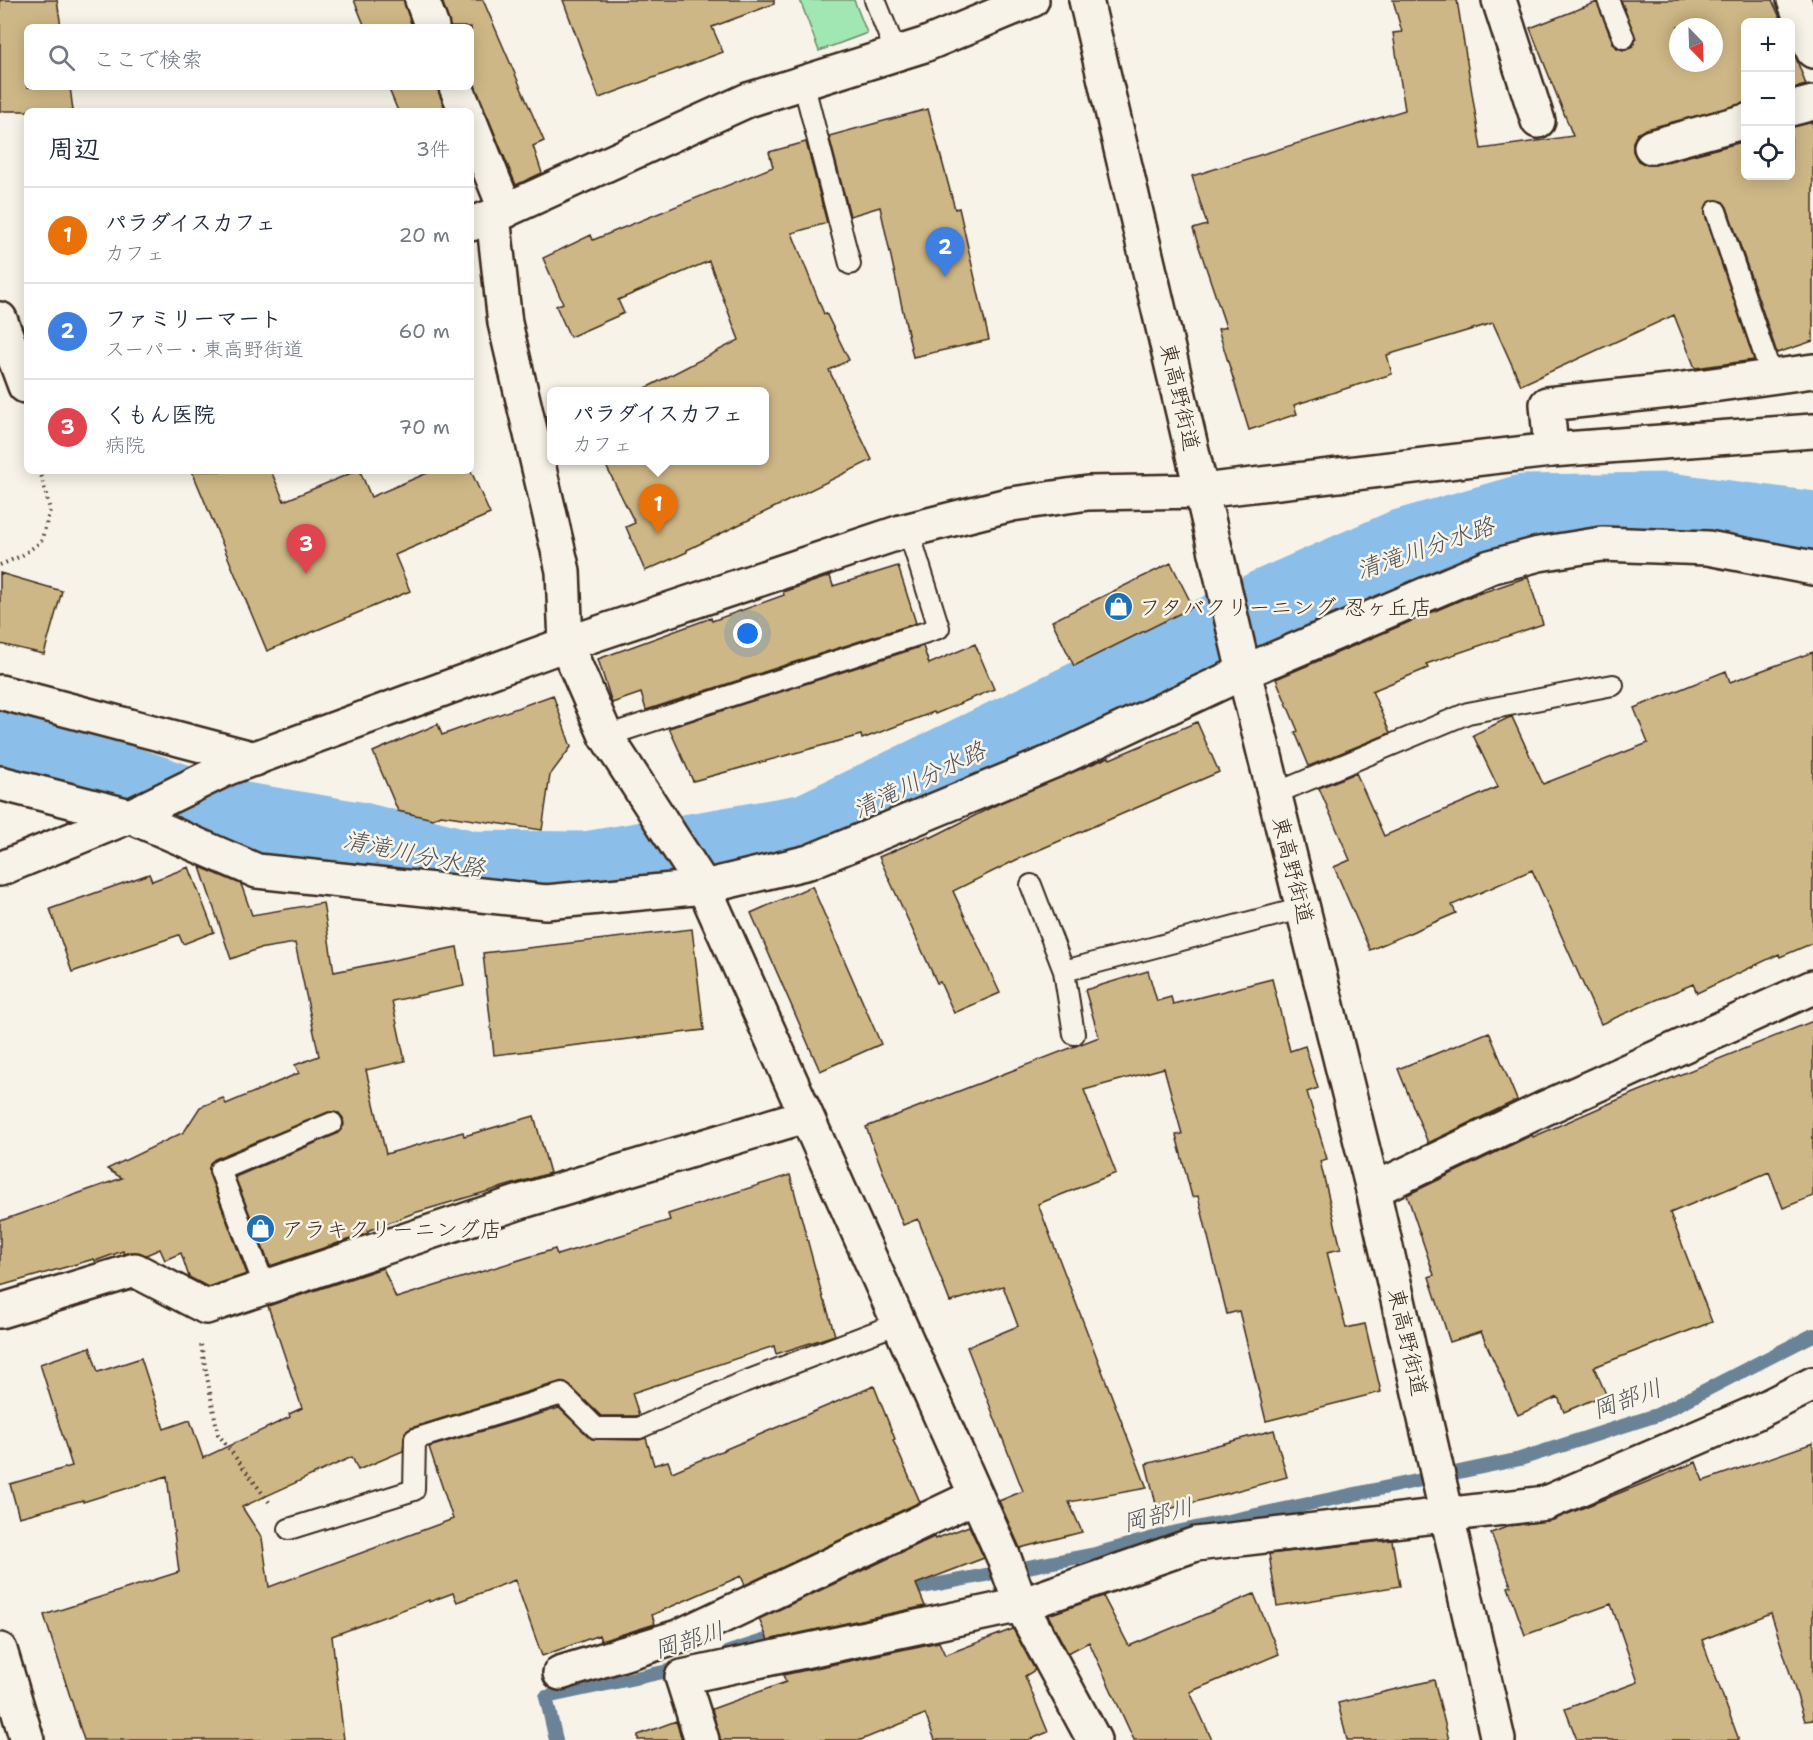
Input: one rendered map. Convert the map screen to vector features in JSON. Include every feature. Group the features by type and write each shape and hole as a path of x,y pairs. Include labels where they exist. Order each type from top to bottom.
{"street":[{"path":"422,0 431,24"},
{"path":"490,217 748,100 924,45 1032,0"},
{"name":"東高野街道","path":"1086,0 1244,672 1373,1190 1498,1740"},
{"path":"1499,0 1538,121"},
{"path":"1794,0 1813,51"},
{"path":"457,90 465,108"},
{"path":"1795,108 1813,103"},
{"path":"1651,147 1741,122"},
{"path":"474,139 490,217 505,323 563,571 566,644 606,736 667,834 704,887 1013,1583 1094,1740"},
{"path":"0,319 24,383"},
{"path":"1551,450 1547,404 1813,371"},
{"path":"0,869 130,816 241,763 566,644 908,529 1012,504 1088,493 1202,491 1551,450 1813,431"},
{"path":"0,783 130,816 257,871 546,902 704,887 809,862 1056,760 1244,672 1490,567 1539,554 1602,544 1708,548 1813,568"},
{"path":"0,692 241,763"},
{"path":"1373,1190 1543,1109 1813,987"},
{"path":"0,1311 135,1270 206,1307 523,1201 806,1116"},
{"path":"702,1740 682,1677 1013,1583 1196,1544 1445,1505 1546,1503 1755,1413 1813,1384"},
{"path":"560,1673 678,1637 976,1496"},
{"path":"0,1650 27,1740"}],"lane":[{"path":"875,0 896,53"},
{"path":"1608,0 1624,38"},
{"path":"802,82 850,264"},
{"path":"1716,211 1772,377"},
{"path":"606,736 939,628 908,529"},
{"path":"1274,795 1468,713 1613,685"},
{"path":"1031,885 1064,971 1074,1034"},
{"path":"1064,971 1303,908"},
{"path":"265,1287 220,1170 332,1123"},
{"path":"289,1529 414,1490 415,1439 562,1394 596,1428 639,1428 744,1382 898,1323"}],"path":[{"path":"0,565 21,556 41,542 50,510 41,474"},
{"path":"192,1300 218,1434 289,1529"}],"green space":[{"path":"800,0 854,0 867,33 819,51"}],"building":[{"path":"0,0 57,0 61,24 24,24 24,90 70,90 73,108 24,108 24,111 0,111"},
{"path":"354,0 404,0 411,24 364,24"},
{"path":"442,0 483,0 544,141 533,146 542,173 516,185 474,84 474,24 449,24"},
{"path":"563,0 774,0 774,4 712,27 723,52 599,98"},
{"path":"1393,0 1457,0 1481,149 1573,136 1530,28 1597,2 1613,43 1617,48 1623,50 1633,46 1636,39 1621,0 1772,0 1780,18 1741,18 1741,104 1646,129 1637,134 1633,142 1633,151 1638,161 1647,165 1655,165 1741,142 1741,180 1795,180 1795,126 1813,122 1813,341 1777,353 1727,207 1723,202 1713,200 1707,204 1705,215 1754,360 1695,368 1674,315 1521,385 1493,323 1387,355 1392,374 1294,405 1297,414 1249,430 1218,329 1226,327 1193,229 1207,225 1192,176 1405,110 1393,33 1402,32"},
{"path":"1795,55 1806,85 1795,88"},
{"path":"389,90 439,90 445,108 397,108"},
{"path":"928,109 955,209 959,208 989,340 913,357 880,207 850,216 829,136"},
{"path":"806,142 827,223 792,233 824,314 826,313 849,360 829,370 872,460 645,571 626,527 635,523 606,465 769,465 769,387 648,387 739,340 709,261 618,300 624,313 570,337 556,306 563,303 543,258 591,235 593,240 773,167 769,152"},
{"path":"193,474 272,474 284,501 349,474 361,474 371,497 425,474 472,474 490,514 395,555 410,591 267,651"},
{"path":"1171,563 1193,607 1074,666 1052,621"},
{"path":"898,566 916,623 646,710 641,693 612,703 598,659 711,618 712,621 830,576 833,586"},
{"path":"0,573 62,591 44,654 0,644"},
{"path":"1528,577 1543,624 1426,664 1428,668 1372,691 1390,733 1309,766 1295,732 1298,731 1276,679 1463,599"},
{"path":"975,644 994,689 935,714 934,712 862,739 861,735 693,781 669,728 923,646 929,664"},
{"path":"1813,652 1813,943 1780,957 1779,954 1697,993 1693,984 1601,1024 1532,870 1452,905 1456,913 1370,950 1334,867 1350,860 1319,788 1356,773 1384,836 1498,787 1473,735 1508,718 1512,717 1543,784 1648,743 1634,708 1726,671 1730,682"},
{"path":"553,695 571,747 550,775 542,830 441,815 433,819 398,811 373,752 438,724 442,735"},
{"path":"1197,722 1219,772 1018,859 953,891 1000,993 954,1013 940,982 937,983 879,857 928,836 930,838 1000,803"},
{"path":"189,867 214,932 183,944 179,935 72,972 50,909 149,874 152,881"},
{"path":"200,867 241,884 252,915 323,903 334,972 457,947 464,986 392,1001 405,1061 366,1070 386,1154 463,1132 464,1136 534,1116 550,1173 414,1213 367,1231 368,1233 270,1266 235,1177 337,1134 344,1125 343,1118 339,1113 328,1112 210,1163 209,1174 247,1274 208,1287 189,1277 181,1253 165,1260 160,1249 146,1255 130,1252 124,1254 123,1251 95,1261 94,1259 0,1286 0,1221 122,1178 107,1169 184,1132 200,1107 223,1098 226,1104 299,1073 295,1065 319,1056 295,943 258,949 231,959"},
{"path":"812,886 881,1044 820,1071 751,913"},
{"path":"692,929 704,1030 494,1055 483,953"},
{"path":"1148,971 1157,1001 1171,997 1173,1004 1272,979 1290,1051 1305,1046 1318,1088 1307,1092 1327,1159 1320,1161 1341,1249 1327,1252 1346,1328 1365,1324 1381,1392 1266,1421 1239,1311 1227,1314 1198,1196 1192,1197 1176,1135 1182,1134 1164,1068 1084,1090 1116,1173 1038,1204 1147,1488 1069,1502 1082,1532 1020,1548 999,1501 1023,1491 967,1347 1018,1326 1003,1286 950,1302 918,1219 903,1225 866,1127 1099,1037 1085,990"},
{"path":"1813,1021 1813,1196 1783,1208 1769,1172 1670,1213 1712,1322 1594,1367 1606,1394 1564,1412 1558,1397 1518,1415 1481,1332 1450,1342 1429,1277 1434,1275 1407,1195 1532,1135 1533,1137 1622,1098"},
{"path":"1489,1032 1517,1100 1428,1143 1398,1069"},
{"path":"790,1175 835,1335 776,1354 774,1346 632,1393 639,1415 636,1416 601,1416 570,1386 559,1382 411,1428 405,1432 403,1451 358,1470 352,1457 242,1507 262,1538 269,1587 453,1519 429,1447 559,1408 592,1439 639,1440 646,1438 654,1465 668,1461 672,1472 874,1386 895,1439 893,1440 920,1502 745,1585 741,1576 652,1615 655,1624 601,1641 599,1635 542,1656 515,1580 457,1602 453,1593 429,1602 429,1600 332,1636 344,1740 84,1740 44,1615 179,1572 167,1476 83,1502 83,1500 19,1517 10,1484 72,1466 40,1364 90,1347 98,1372 141,1358 164,1429 190,1420 203,1458 290,1417 289,1414 302,1408 268,1306 383,1268 396,1298 555,1249 557,1255 670,1220 668,1214"},
{"path":"1274,1430 1287,1477 1158,1512 1146,1464"},
{"path":"1813,1443 1813,1720 1805,1721 1771,1613 1702,1640 1739,1740 1577,1740 1565,1709 1638,1682 1611,1604 1525,1635 1508,1587 1511,1586 1491,1533 1509,1526 1553,1520 1696,1462 1703,1481"},
{"path":"969,1526 984,1558 916,1584 925,1606 768,1640 759,1619 934,1537 935,1539"},
{"path":"1392,1540 1400,1586 1277,1606 1269,1554"},
{"path":"1254,1594 1279,1654 1190,1692 1212,1740 1134,1740 1089,1642 1068,1653 1048,1615 1103,1596 1129,1646"},
{"path":"1013,1629 1035,1670 1025,1676 1048,1732 1029,1740 935,1740 925,1714 861,1740 720,1740 712,1709 786,1682 783,1675 939,1642 945,1655"},
{"path":"1434,1680 1449,1740 1347,1740 1338,1703"},
{"path":"676,1721 682,1740 638,1740 638,1735"}],"waterway":[{"name":"清滝川分水路","path":"0,744 226,820 357,842 470,871 587,872 808,834 1118,685 1272,607 1402,550 1524,515 1667,513 1813,532"},
{"name":"岡部川","path":"902,1594 918,1588 1095,1554 1172,1533 1520,1459 1657,1415 1813,1335"},
{"name":"岡部川","path":"729,1652 784,1634"},
{"name":"岡部川","path":"556,1740 546,1697 682,1668"}],"place":[{"name":"ファミリーマート","path":"945,277"},
{"name":"パラダイスカフェ","path":"658,534"},
{"name":"くもん医院","path":"306,574"},
{"name":"フタバクリーニング 忍ヶ丘店","path":"1118,607"},
{"name":"アラキクリーニング店","path":"261,1229"}]}
